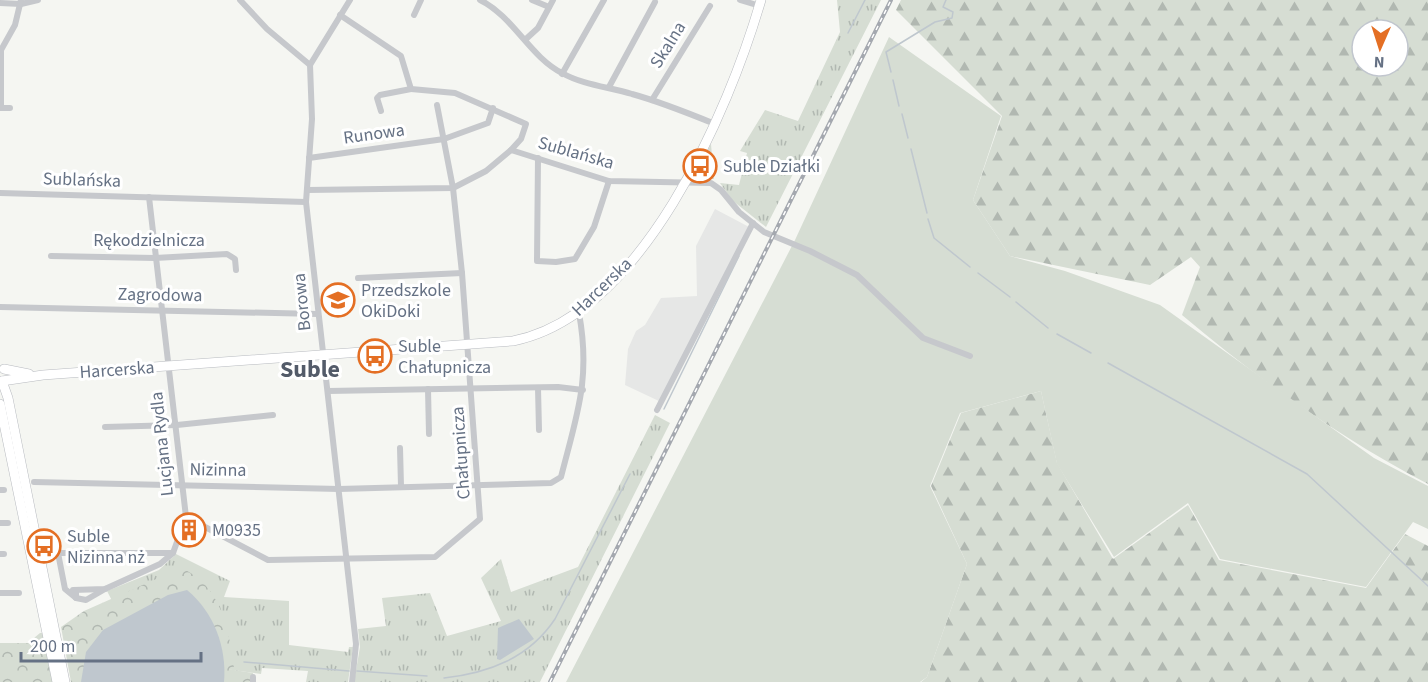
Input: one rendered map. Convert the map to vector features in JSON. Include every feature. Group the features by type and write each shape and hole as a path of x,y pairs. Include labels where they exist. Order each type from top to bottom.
{"street":[{"path":"0,3 38,0"},
{"path":"240,0 267,29 310,65 350,0"},
{"path":"414,15 421,0"},
{"path":"480,0 489,2 551,67 562,74 582,82 609,87 652,100 715,124"},
{"path":"532,0 549,7"},
{"path":"527,41 538,28 553,0"},
{"path":"562,74 604,0"},
{"path":"740,0 760,3"},
{"path":"10,108 1,108 1,50 15,25 21,2"},
{"name":"Skalna","path":"609,87 655,2"},
{"name":"Harcerska","path":"1,382 43,375 468,345 529,338 562,324 579,313 623,270 658,226 715,124 748,46 760,3"},
{"name":"Skalna","path":"652,100 710,6"},
{"path":"340,15 401,56 411,88"},
{"name":"Borowa","path":"310,65 312,111 306,202 356,644 352,682"},
{"name":"Runowa","path":"381,111 377,98 380,95 411,88 455,93 526,124 521,139 512,150"},
{"path":"438,105 453,188"},
{"name":"Runowa","path":"309,158 444,139 488,123 493,108"},
{"name":"Sublańska","path":"307,190 453,188 480,175 512,150 609,181 716,186 739,212 772,237 810,251 857,275 923,338 970,356"},
{"path":"538,158 537,261 556,262 575,259 594,227 609,181"},
{"name":"Chałupnicza","path":"346,558 435,557 443,553 480,519 468,345 453,188"},
{"name":"Sublańska","path":"0,193 306,202"},
{"name":"Lucjana Rydla","path":"149,197 186,517 268,560 346,558"},
{"path":"657,411 753,223"},
{"name":"Rękodzielnicza","path":"51,256 155,258 227,254 235,259 236,270"},
{"path":"358,278 462,273"},
{"name":"Zagrodowa","path":"0,307 318,314"},
{"name":"Nizinna","path":"34,482 339,489 548,483 561,477 583,390 585,369 579,313"},
{"path":"1,364 4,401 57,682"},
{"name":"Harcerska","path":"1,364 43,375"},
{"path":"19,378 9,386 4,401 65,682"},
{"path":"538,388 538,430"},
{"path":"328,391 538,388 583,390"},
{"path":"428,389 429,434"},
{"path":"105,427 177,425 273,415"},
{"path":"400,448 401,486"},
{"path":"173,553 58,553 63,585 68,593 76,598 90,598 160,564 173,553 186,517"},
{"path":"0,523 8,523"},
{"path":"63,585 67,589 76,590 105,589"},
{"path":"76,590 76,598"},
{"path":"0,593 20,593"}],"shaded area":[{"path":"715,209 751,228 661,402 625,385 628,349 636,331 645,325 661,298 697,296 696,246"},
{"path":"187,590 205,609 217,631 223,656 224,682 81,682 86,652 103,630 168,595"},
{"path":"519,619 534,639 500,660 497,659 498,628"}],"green space":[{"path":"837,0 881,0 766,227 733,201 720,183 739,185 747,153 740,151 765,110 798,121 840,32"},
{"path":"901,0 1428,0 1428,484 1363,447 1300,406 1182,315 1200,267 1191,257 1150,285 1010,256 973,200 1002,116 896,10"},
{"path":"889,37 1001,116 973,200 1010,256 1065,271 1160,305 1374,458 1428,486 1428,529 1413,522 1366,587 1220,559 1188,503 1114,557 1057,464 1041,391 960,413 930,486 967,564 927,677 920,682 566,682 795,240"},
{"path":"711,144 714,179 694,179 703,166 701,164"},
{"path":"1041,391 1057,463 1113,559 1188,505 1219,560 1366,588 1405,534 1428,546 1428,682 921,682 927,677 967,564 931,486 961,413"},
{"path":"655,415 670,423 540,682 354,682 360,647 358,629 386,626 382,598 430,593 447,636 501,621 481,578 501,559 511,592 578,567"},
{"path":"176,554 230,581 224,597 289,601 289,645 348,652 349,647 353,647 348,682 306,682 308,671 262,668 261,674 225,669 122,620 107,591 159,570"},
{"path":"181,568 205,585 221,610 226,624 234,668 228,669 253,673 252,682 71,682 61,627 84,611"},
{"path":"40,633 44,633 53,682 0,682 0,643 28,643"}],"waterway":[{"path":"848,33 865,0"},
{"path":"891,72 886,52 935,22 952,18 953,12 943,7 946,0"},
{"path":"893,80 899,106"},
{"path":"902,114 908,138"},
{"path":"911,149 927,213"},
{"path":"928,219 934,238 970,267"},
{"path":"664,409 739,256"},
{"path":"978,273 1010,297"},
{"path":"1016,302 1048,328"},
{"path":"1057,334 1091,353"},
{"path":"1108,363 1307,474 1428,586"},
{"path":"444,678 477,672 507,661 545,633 555,619 630,474"},
{"path":"244,662 349,671"},
{"path":"357,671 427,676"}],"railway":[{"path":"550,682 891,0"}],"place":[{"name":"Suble Działki","path":"700,166"},
{"name":"Przedszkole OkiDoki","path":"338,300"},
{"name":"Suble Chałupnicza","path":"375,356"},
{"name":"M0935","path":"189,530"},
{"name":"Suble Nizinna nż","path":"44,546"}],"district":[{"name":"Suble","path":"310,369"}]}
